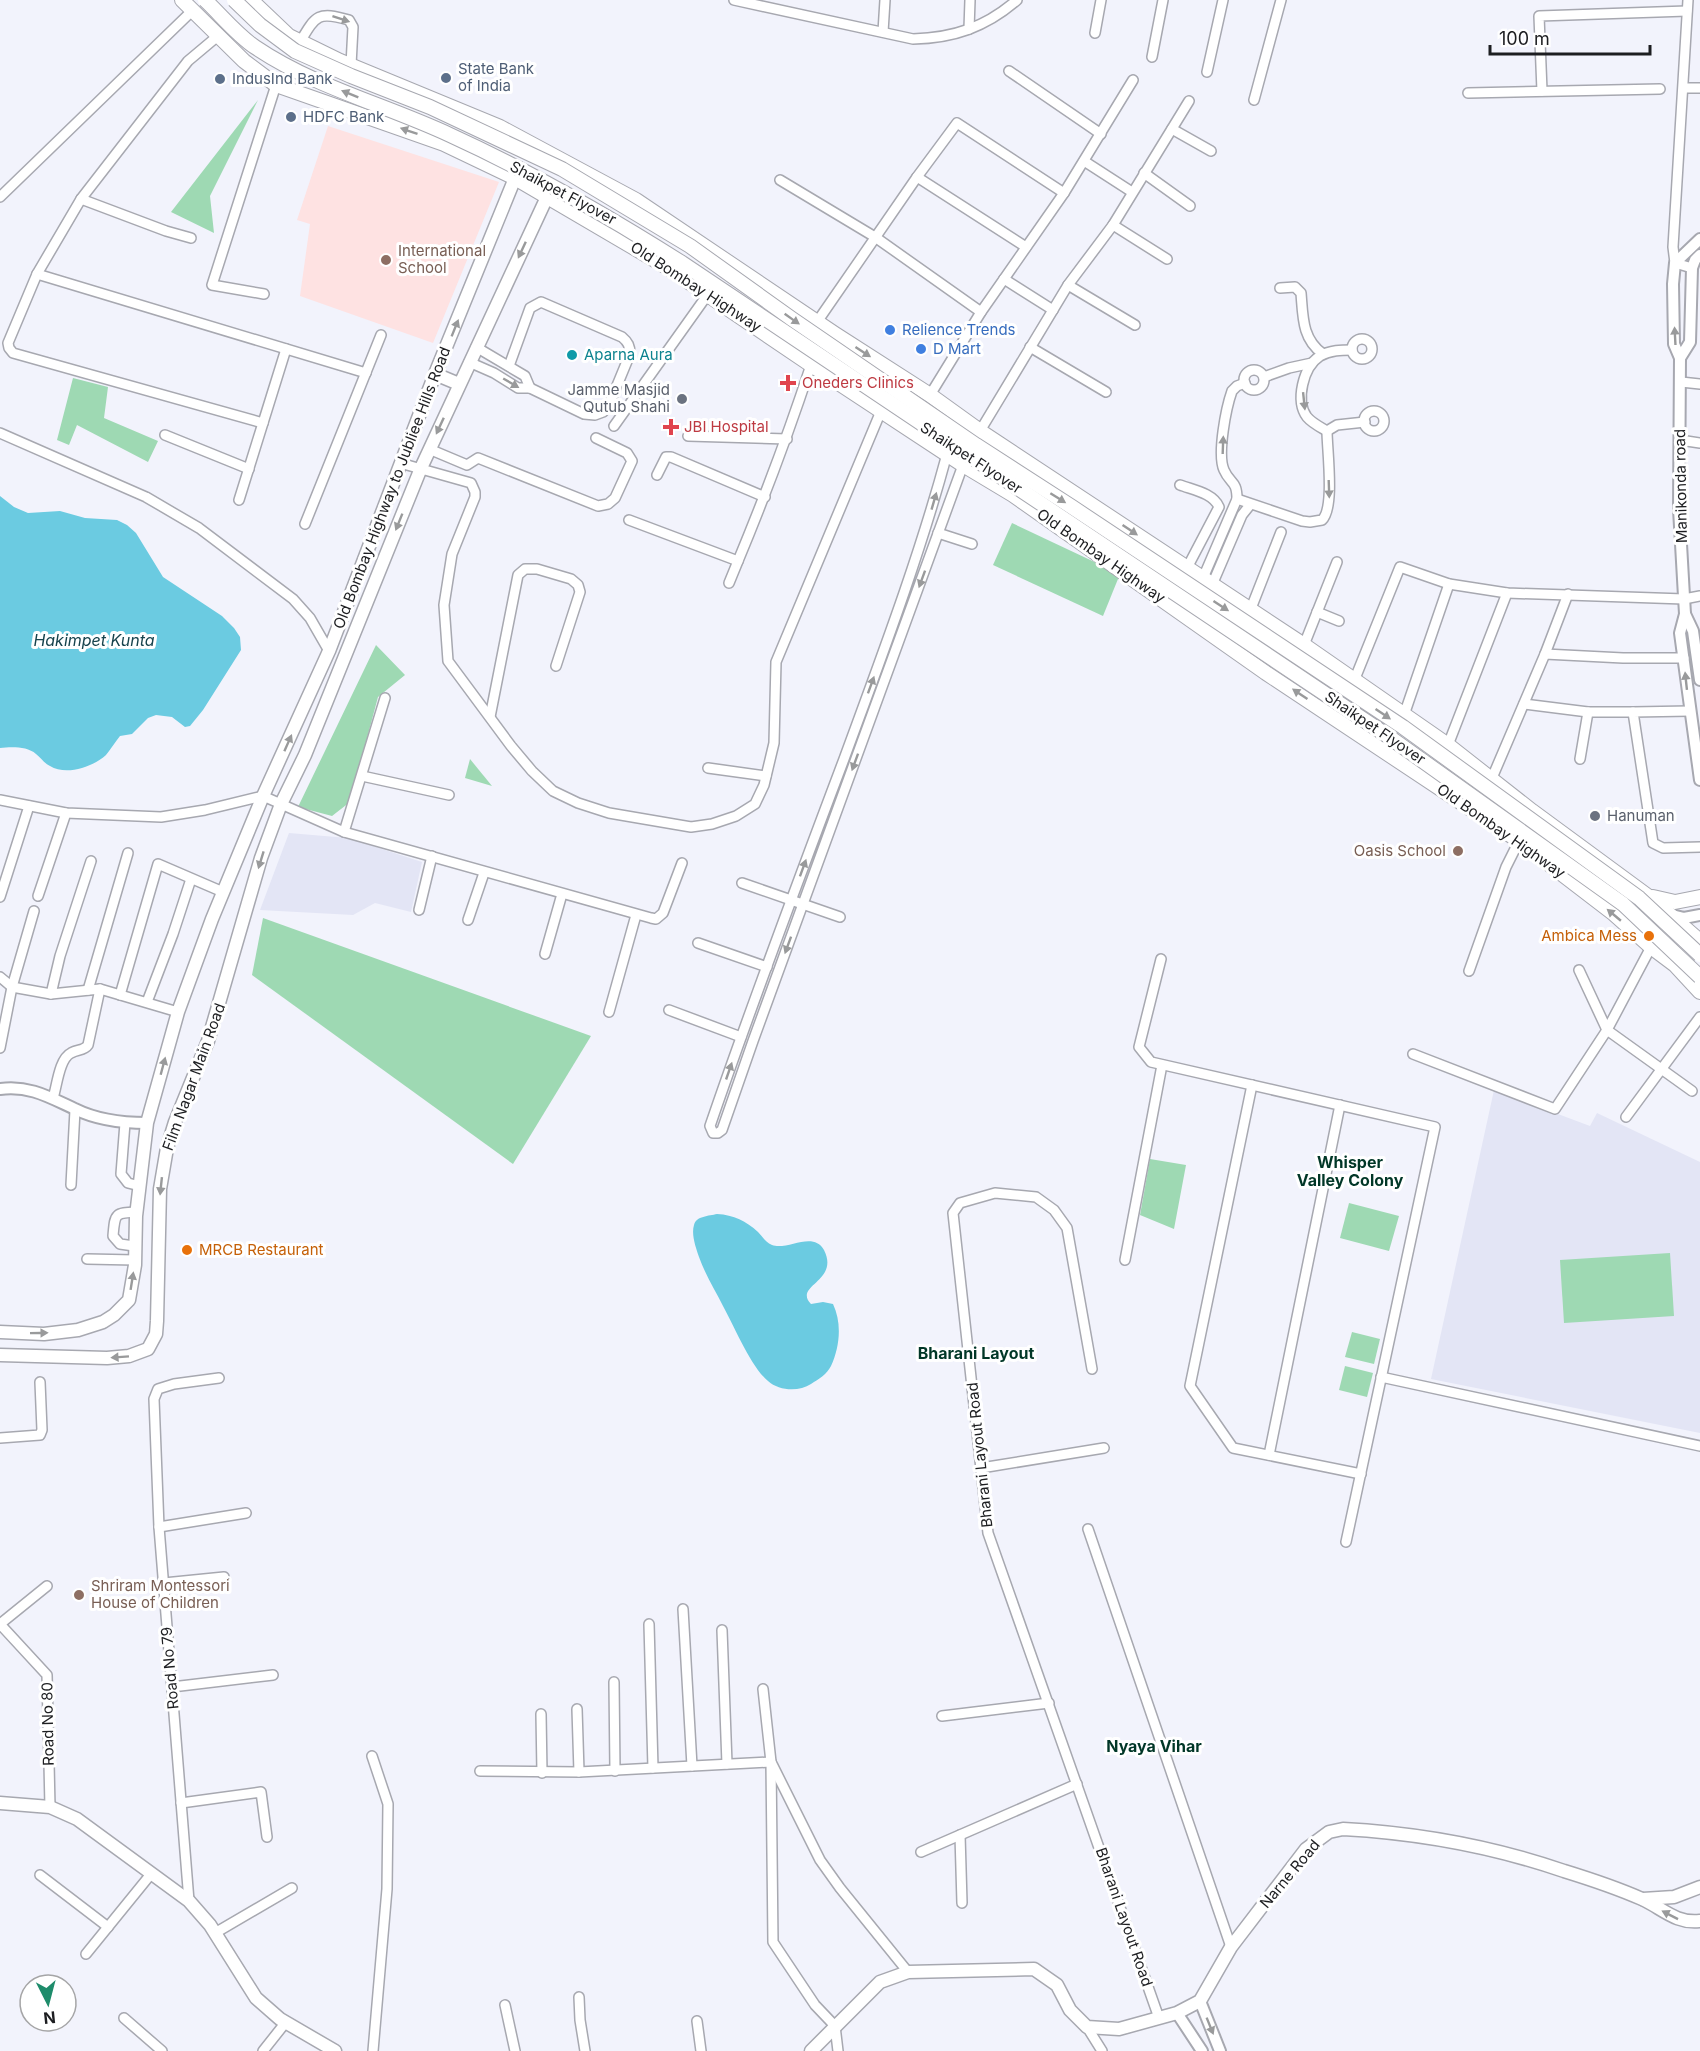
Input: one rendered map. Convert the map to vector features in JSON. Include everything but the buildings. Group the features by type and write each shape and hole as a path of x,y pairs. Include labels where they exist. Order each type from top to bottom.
{"main road":[{"name":"Old Bombay Highway","path":"182,0 244,61 276,85 444,144 515,178 656,260 811,365 963,465 1013,495 1266,673 1520,841 1675,965 1700,992"},
{"name":"Shaikpet Flyover","path":"205,0 252,45 291,69 450,135 543,180 622,225 682,263 1394,740 1623,904 1700,977"},
{"name":"Shaikpet Flyover","path":"234,0 260,25 295,51 430,107 562,169 690,246 792,320 976,445 1403,727 1639,898 1700,955"},
{"path":"251,0 289,36 300,42 351,66 500,127 636,200 1304,645 1448,745 1532,811 1645,894 1700,941"},
{"name":"Old Bombay Highway to Jubliee Hills Road","path":"178,1012 223,892 263,796 329,651 400,463 515,178"},
{"name":"Old Bombay Highway to Jubliee Hills Road","path":"281,804 306,755 429,449 547,197"},
{"path":"656,260 678,228"},
{"path":"435,374 459,384"},
{"path":"1225,643 1250,611"},
{"name":"Film Nagar Main Road","path":"0,1355 107,1358 129,1356 148,1349 153,1342 157,1321 160,1189 167,1148 175,1122 208,1041 261,858 281,804"},
{"path":"1645,894 1675,902 1700,897"},
{"name":"Film Nagar Main Road","path":"0,1332 44,1334 78,1330 103,1322 129,1300 135,1260 136,1212 147,1122 178,1012"},
{"path":"0,1803 50,1807 77,1819 189,1901 215,1933 256,1998 286,2022 335,2051"},
{"name":"Narne Road","path":"1200,2001 1231,1947 1306,1849 1329,1832 1343,1829 1444,1841 1516,1857 1563,1870 1643,1899 1673,1917 1689,1922 1700,1921"},
{"name":"Narne Road","path":"1643,1899 1674,1897 1700,1887"},
{"path":"811,2051 880,1982 908,1972 1034,1969 1057,1985 1070,2010 1087,2027 1119,2029 1177,2013 1200,2001"}],"street":[{"path":"734,0 913,39 937,39 969,29 998,16 1017,0"},
{"path":"883,32 885,0"},
{"path":"969,29 970,0"},
{"path":"1095,33 1101,0"},
{"path":"1152,57 1163,0"},
{"path":"1207,72 1222,0"},
{"path":"1254,100 1281,0"},
{"path":"1542,91 1539,16 1700,3"},
{"path":"1675,262 1673,243 1688,4"},
{"path":"0,197 193,10"},
{"path":"300,42 312,21 318,16 326,15 349,21 353,27 354,37 351,66"},
{"path":"219,35 189,61 81,199 37,274 8,339 9,348 13,353 263,423"},
{"path":"1009,71 1101,134"},
{"path":"930,395 981,312 1064,193 1133,80"},
{"path":"264,294 212,285 276,85"},
{"path":"1684,88 1700,88"},
{"path":"1468,93 1660,89"},
{"path":"980,431 1068,285 1113,225 1143,173 1190,101"},
{"path":"817,322 916,177 957,123 1064,193"},
{"path":"1172,129 1211,151"},
{"path":"1084,161 1132,192"},
{"path":"1143,173 1190,206"},
{"path":"916,177 1026,247"},
{"path":"780,180 875,237 981,312"},
{"path":"81,199 191,238"},
{"path":"1113,225 1167,259"},
{"path":"1675,262 1700,239"},
{"name":"Manikonda road","path":"1680,358 1690,342 1690,282 1692,268 1700,255"},
{"path":"1675,262 1692,268"},
{"name":"Manikonda road","path":"1675,262 1674,344 1680,358 1681,382 1679,509 1685,614 1680,633 1700,780"},
{"path":"37,274 366,373"},
{"path":"1004,279 1053,310"},
{"path":"1068,285 1135,325"},
{"path":"1280,288 1295,287 1301,292 1307,335 1311,344 1323,354"},
{"path":"614,426 708,294"},
{"path":"470,362 518,388 530,388 584,414 595,415 603,412 609,405 630,354 628,343 622,337 541,302 530,308 509,366"},
{"path":"305,524 381,335"},
{"path":"477,347 525,376 530,388"},
{"path":"1030,347 1106,392"},
{"path":"239,500 286,349"},
{"path":"1207,581 1237,499 1234,481 1228,477 1222,464 1223,436 1232,391 1245,382 1250,389 1257,389 1262,386 1264,377 1312,363 1323,354 1353,350"},
{"path":"1312,363 1302,394 1302,407 1308,418 1327,431"},
{"path":"729,583 787,439 811,365"},
{"path":"1681,382 1700,384"},
{"path":"400,463 471,483 475,492 453,555 444,604 448,661 518,754 553,791 578,803 609,813 691,827 712,824 736,816 755,804 766,776 774,743 776,662 881,411"},
{"path":"1327,431 1337,425 1365,422"},
{"path":"1237,499 1302,521 1315,522 1326,517 1329,500 1327,431"},
{"path":"0,434 146,497 199,528 293,599 310,618 329,651"},
{"path":"165,435 249,470"},
{"path":"688,436 787,439"},
{"path":"429,449 467,465 478,458 598,506 608,504 615,498 632,461 627,453 596,438"},
{"path":"1680,440 1700,443"},
{"path":"947,454 926,530 741,1036 710,1126 713,1133 722,1130 963,465"},
{"path":"657,475 666,457 671,457 765,497"},
{"path":"1180,485 1210,496 1219,504 1187,568"},
{"path":"1207,581 1242,515 1250,505"},
{"path":"629,520 738,561"},
{"path":"1250,611 1281,532"},
{"path":"938,533 972,544"},
{"path":"1304,645 1337,562"},
{"path":"1354,681 1400,567 1449,584 1507,593 1684,599 1700,596"},
{"path":"490,717 518,575 525,569 537,569 571,579 578,585 580,592 556,666"},
{"path":"1404,715 1449,584"},
{"path":"1448,745 1507,593"},
{"path":"1492,778 1568,594"},
{"path":"1317,612 1339,621"},
{"name":"Manikonda road","path":"1685,614 1693,631 1700,680"},
{"path":"1545,654 1684,658"},
{"path":"344,832 385,698"},
{"path":"1524,704 1588,712 1690,711"},
{"path":"1580,759 1588,712"},
{"path":"1633,712 1653,843 1663,848 1700,847"},
{"path":"708,768 766,776"},
{"path":"362,776 449,795"},
{"path":"0,800 66,813 161,817 205,810 263,796 344,832 651,918 661,916 682,863"},
{"path":"0,897 28,806"},
{"path":"38,896 66,813"},
{"path":"1469,971 1506,867 1520,841"},
{"path":"88,990 128,853"},
{"path":"419,910 432,856"},
{"path":"0,861 10,864"},
{"path":"51,994 60,956 92,861"},
{"path":"120,995 158,864 223,892"},
{"path":"468,920 484,873"},
{"path":"147,1002 191,879"},
{"path":"742,883 840,917"},
{"path":"545,954 562,894"},
{"path":"0,1048 12,987 34,911"},
{"path":"609,1012 636,915"},
{"path":"1671,915 1684,918 1700,915"},
{"path":"698,943 767,967"},
{"path":"1413,1054 1555,1109 1607,1030 1651,948"},
{"path":"1161,959 1139,1047 1151,1062 1435,1127 1346,1542"},
{"path":"1579,970 1607,1030 1692,1091"},
{"path":"0,977 12,987 51,994 100,989 178,1012"},
{"path":"53,1098 67,1056 86,1049 88,1045 100,989"},
{"path":"669,1010 741,1036"},
{"path":"1626,1117 1700,1017"},
{"path":"1125,1260 1162,1065"},
{"path":"1252,1085 1190,1386 1233,1448 1361,1474"},
{"path":"0,1089 28,1089 53,1098 75,1110 125,1123 147,1122"},
{"path":"1269,1455 1340,1105"},
{"path":"71,1185 75,1110"},
{"path":"125,1123 120,1174 128,1183 140,1186"},
{"name":"Bharani Layout Road","path":"1092,1369 1067,1228 1054,1210 1036,1197 995,1193 960,1203 953,1212 988,1533 1159,2018"},
{"path":"134,1246 120,1245 113,1236 114,1219 120,1213 136,1212"},
{"path":"87,1259 135,1260"},
{"path":"1381,1377 1700,1446"},
{"name":"Road No 79","path":"189,1901 159,1527 154,1399 158,1389 174,1384 219,1378"},
{"path":"0,1438 40,1435 42,1430 40,1382"},
{"path":"981,1468 1104,1448"},
{"path":"159,1527 246,1513"},
{"path":"1088,1529 1231,1947"},
{"path":"164,1584 224,1577"},
{"path":"0,1624 47,1586"},
{"path":"683,1609 692,1766"},
{"name":"Road No 80","path":"0,1624 47,1675 50,1807"},
{"path":"649,1624 653,1768"},
{"path":"722,1630 727,1764"},
{"path":"172,1687 273,1675"},
{"path":"614,1682 615,1771"},
{"path":"764,1689 771,1761 773,1942 815,2005 835,2026 838,2051"},
{"path":"942,1716 1049,1703"},
{"path":"578,1709 579,1772"},
{"path":"541,1714 542,1773"},
{"path":"372,1756 388,1804 387,1889 373,2051"},
{"path":"480,1771 542,1773 615,1771 771,1761"},
{"path":"771,1761 820,1860 908,1972"},
{"path":"921,1852 1077,1784"},
{"path":"181,1803 261,1792 267,1836"},
{"path":"960,1835 962,1903"},
{"path":"86,1954 151,1874"},
{"path":"40,1875 108,1927"},
{"path":"215,1933 292,1888"},
{"path":"579,1997 585,2051"},
{"path":"1200,2001 1220,2051"},
{"path":"506,2005 515,2051"},
{"path":"1177,2013 1202,2051"},
{"path":"124,2018 162,2051"},
{"path":"697,2021 701,2051"},
{"path":"263,2051 286,2022"},
{"path":"1087,2027 1102,2051"}],"shaded area":[{"name":"International School","path":"328,126 499,182 433,343 300,296 310,224 297,220"},
{"path":"289,833 348,838 422,862 411,912 375,903 353,915 260,910"},
{"path":"1494,1090 1590,1126 1597,1113 1700,1162 1700,1433 1431,1379"}],"green space":[{"path":"258,100 210,196 214,233 171,212"},
{"path":"73,378 108,387 104,418 158,441 148,462 77,425 69,445 57,440"},
{"path":"1012,523 1120,574 1103,616 993,565"},
{"path":"376,645 405,675 378,697 350,802 332,816 298,807"},
{"path":"470,759 492,786 465,778"},
{"path":"263,918 591,1036 513,1164 252,975"},
{"path":"1150,1159 1186,1165 1174,1229 1140,1215"},
{"path":"1349,1203 1399,1216 1389,1251 1340,1238"},
{"path":"1670,1253 1674,1316 1564,1323 1560,1260"},
{"path":"1352,1332 1380,1339 1374,1364 1345,1357"},
{"path":"1345,1366 1373,1373 1367,1397 1339,1390"}],"water":[{"name":"Hakimpet Kunta","path":"0,496 14,507 28,513 60,511 85,518 117,520 127,525 136,533 163,577 222,616 234,628 240,637 241,650 203,710 190,726 185,727 172,717 156,715 148,718 132,734 120,736 101,759 79,769 71,770 56,769 24,748 0,748"},
{"path":"717,1214 734,1217 744,1222 772,1245 785,1246 807,1241 819,1244 824,1250 827,1261 826,1269 811,1287 807,1298 811,1304 823,1302 833,1304 838,1319 839,1335 831,1366 825,1374 806,1387 783,1388 768,1381 755,1366 743,1346 704,1270 694,1241 695,1222 703,1217"}],"place":[{"name":"State Bank of India","path":"446,78"},
{"name":"IndusInd Bank","path":"220,79"},
{"name":"HDFC Bank","path":"291,117"},
{"name":"International School","path":"386,260"},
{"name":"Relience Trends","path":"890,330"},
{"name":"D Mart","path":"921,349"},
{"name":"Aparna Aura","path":"572,355"},
{"name":"Oneders Clinics","path":"788,383"},
{"name":"Jamme Masjid Qutub Shahi","path":"682,399"},
{"name":"JBI Hospital","path":"671,427"},
{"name":"Hanuman","path":"1595,816"},
{"name":"Oasis School","path":"1458,851"},
{"name":"Ambica Mess","path":"1649,936"},
{"name":"MRCB Restaurant","path":"187,1250"},
{"name":"Shriram Montessori House of Children","path":"79,1595"}],"district":[{"name":"Whisper Valley Colony","path":"1350,1171"},
{"name":"Bharani Layout","path":"976,1353"},
{"name":"Nyaya Vihar","path":"1154,1746"}]}
